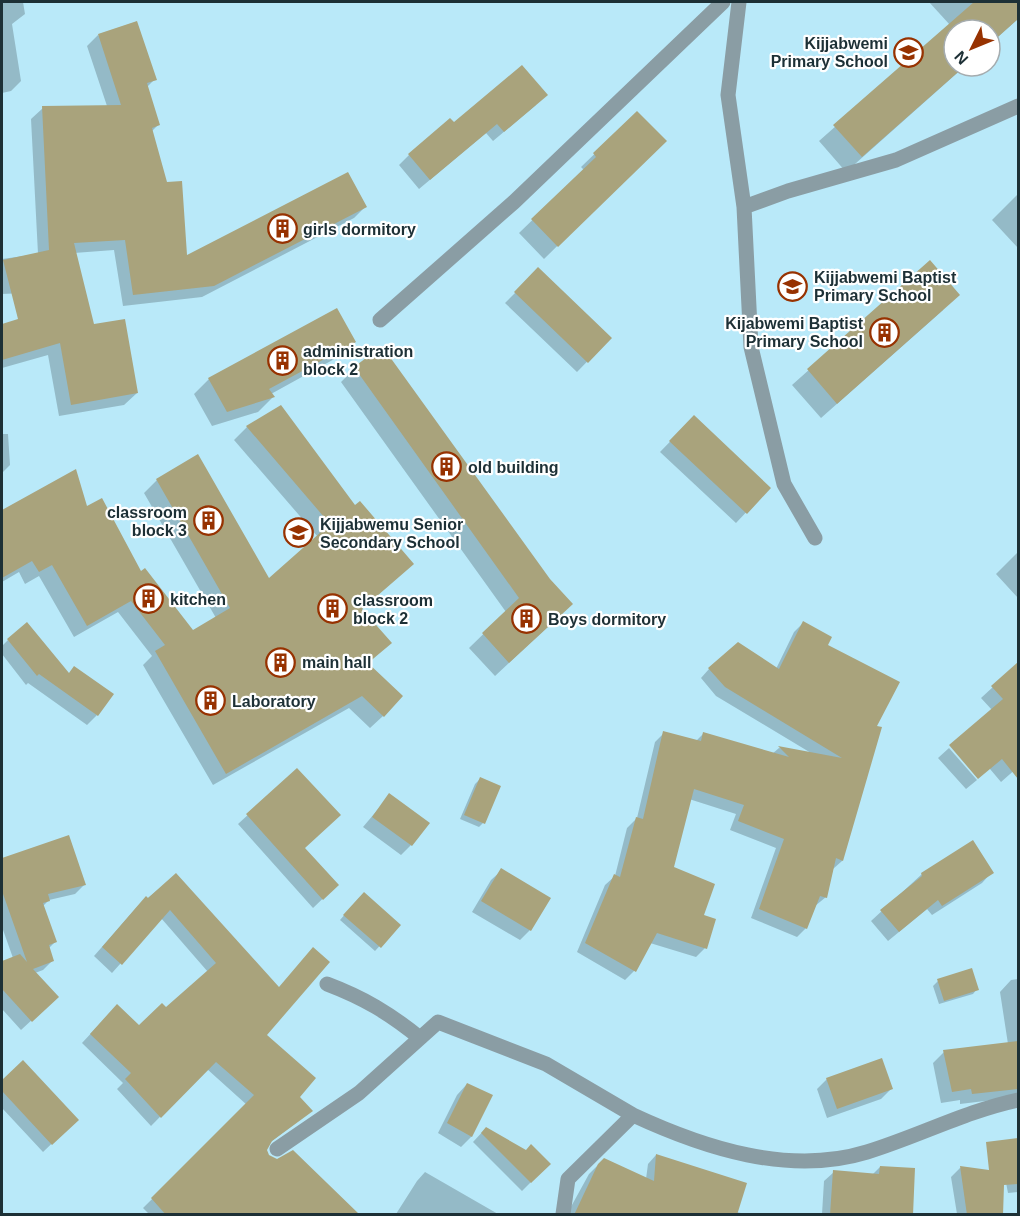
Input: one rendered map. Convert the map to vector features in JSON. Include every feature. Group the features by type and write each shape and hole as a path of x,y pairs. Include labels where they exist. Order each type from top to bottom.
{"street":[{"path":"380,320 514,202 723,2"},
{"path":"739,2 728,95 744,207 751,347 784,484 815,538"},
{"path":"744,207 788,191 896,160 1018,106"},
{"path":"327,984 363,998 390,1014 420,1038"},
{"path":"277,1149 359,1093 438,1022 546,1064 633,1114 679,1136 744,1155 800,1160 843,1158 865,1153 986,1107 1018,1100"},
{"path":"563,1215 568,1179 633,1114"}],"building":[{"path":"974,2 1018,2 1018,19 1002,33 1002,18 956,18"},
{"path":"137,21 157,80 147,83 160,125 152,128 167,182 182,181 187,255 348,172 367,207 214,286 133,295 125,240 74,243 94,324 125,319 138,393 71,405 60,343 2,360 2,324 18,319 3,260 49,250 42,106 121,105 98,34"},
{"path":"942,30 942,78 951,78 862,157 833,125"},
{"path":"522,65 548,95 504,132 497,124 430,180 408,154 450,118 454,122"},
{"path":"637,111 667,141 558,247 531,219 596,157 593,153"},
{"name":"Kijabwemi Baptist Primary School","path":"930,260 960,295 837,404 807,369"},
{"path":"538,267 612,338 588,363 514,292"},
{"name":"administration block 2","path":"337,308 356,342 269,389 275,397 227,412 208,378"},
{"name":"old building","path":"382,346 550,579 573,604 509,663 482,633 519,598 354,367"},
{"path":"281,405 355,505 360,501 414,564 362,609 392,643 368,663 403,696 384,717 362,696 226,774 155,651 165,645 131,601 87,626 52,565 39,572 32,561 2,578 2,510 76,469 87,506 102,498 141,571 145,568 193,630 230,608 156,479 198,454 269,578 330,524 246,426"},
{"path":"694,415 771,488 747,514 669,441"},
{"path":"803,621 832,637 828,645 900,682 877,726 882,727 843,861 836,858 827,898 820,896 807,929 759,909 784,839 738,821 744,805 694,789 674,867 715,884 704,915 716,919 707,949 657,933 636,972 585,943 614,874 620,877 636,817 643,819 663,731 701,741 703,732 789,757 778,746 842,758 725,687 708,668 738,642 779,669"},
{"path":"27,622 69,673 74,666 114,694 98,716 39,674 37,676 7,639"},
{"path":"1018,662 1018,779 1002,759 978,779 949,745 1003,699 991,686"},
{"path":"297,768 341,815 305,848 339,885 323,900 246,814"},
{"path":"480,777 501,786 485,824 464,815"},
{"path":"389,793 430,823 412,846 372,817"},
{"path":"69,835 86,885 48,894 50,901 43,903 57,942 49,945 54,961 33,969 59,997 32,1022 2,989 2,961 20,954 27,962 2,891 2,858"},
{"path":"973,840 994,873 942,906 938,900 899,932 880,910 922,876 921,873"},
{"path":"501,868 551,898 531,931 481,901"},
{"path":"176,873 279,987 313,947 330,962 267,1035 316,1078 300,1097 313,1111 272,1141 267,1150 269,1155 277,1159 293,1150 360,1215 166,1215 151,1198 254,1095 216,1062 161,1118 125,1079 131,1073 90,1034 117,1004 139,1025 162,1003 166,1007 216,963 170,910 122,965 102,947 146,896 148,898"},
{"path":"364,892 401,925 381,948 343,915"},
{"path":"972,968 979,990 944,1001 937,979"},
{"path":"1018,1041 1018,1089 972,1094 971,1089 952,1092 943,1050"},
{"path":"882,1058 893,1089 837,1109 826,1078"},
{"path":"23,1060 79,1120 52,1145 2,1091 2,1080"},
{"path":"467,1083 493,1095 472,1137 447,1123"},
{"path":"486,1127 526,1150 531,1144 551,1164 531,1183 481,1133"},
{"path":"1018,1138 1018,1184 1004,1185 1003,1215 967,1215 960,1166 989,1170 986,1142"},
{"path":"656,1154 747,1183 737,1215 574,1215 598,1164 604,1158 654,1181"},
{"path":"880,1166 915,1168 913,1215 830,1215 833,1170 879,1174"}],"place":[{"name":"Kijjabwemi Primary School","path":"909,52"},
{"name":"girls dormitory","path":"282,229"},
{"name":"Kijjabwemi Baptist Primary School","path":"793,286"},
{"name":"Kijabwemi Baptist Primary School","path":"884,332"},
{"name":"administration block 2","path":"282,360"},
{"name":"old building","path":"447,467"},
{"name":"classroom block 3","path":"208,521"},
{"name":"Kijjabwemu Senior Secondary School","path":"299,533"},
{"name":"kitchen","path":"149,599"},
{"name":"classroom block 2","path":"332,609"},
{"name":"Boys dormitory","path":"527,619"},
{"name":"main hall","path":"281,662"},
{"name":"Laboratory","path":"211,701"}]}
